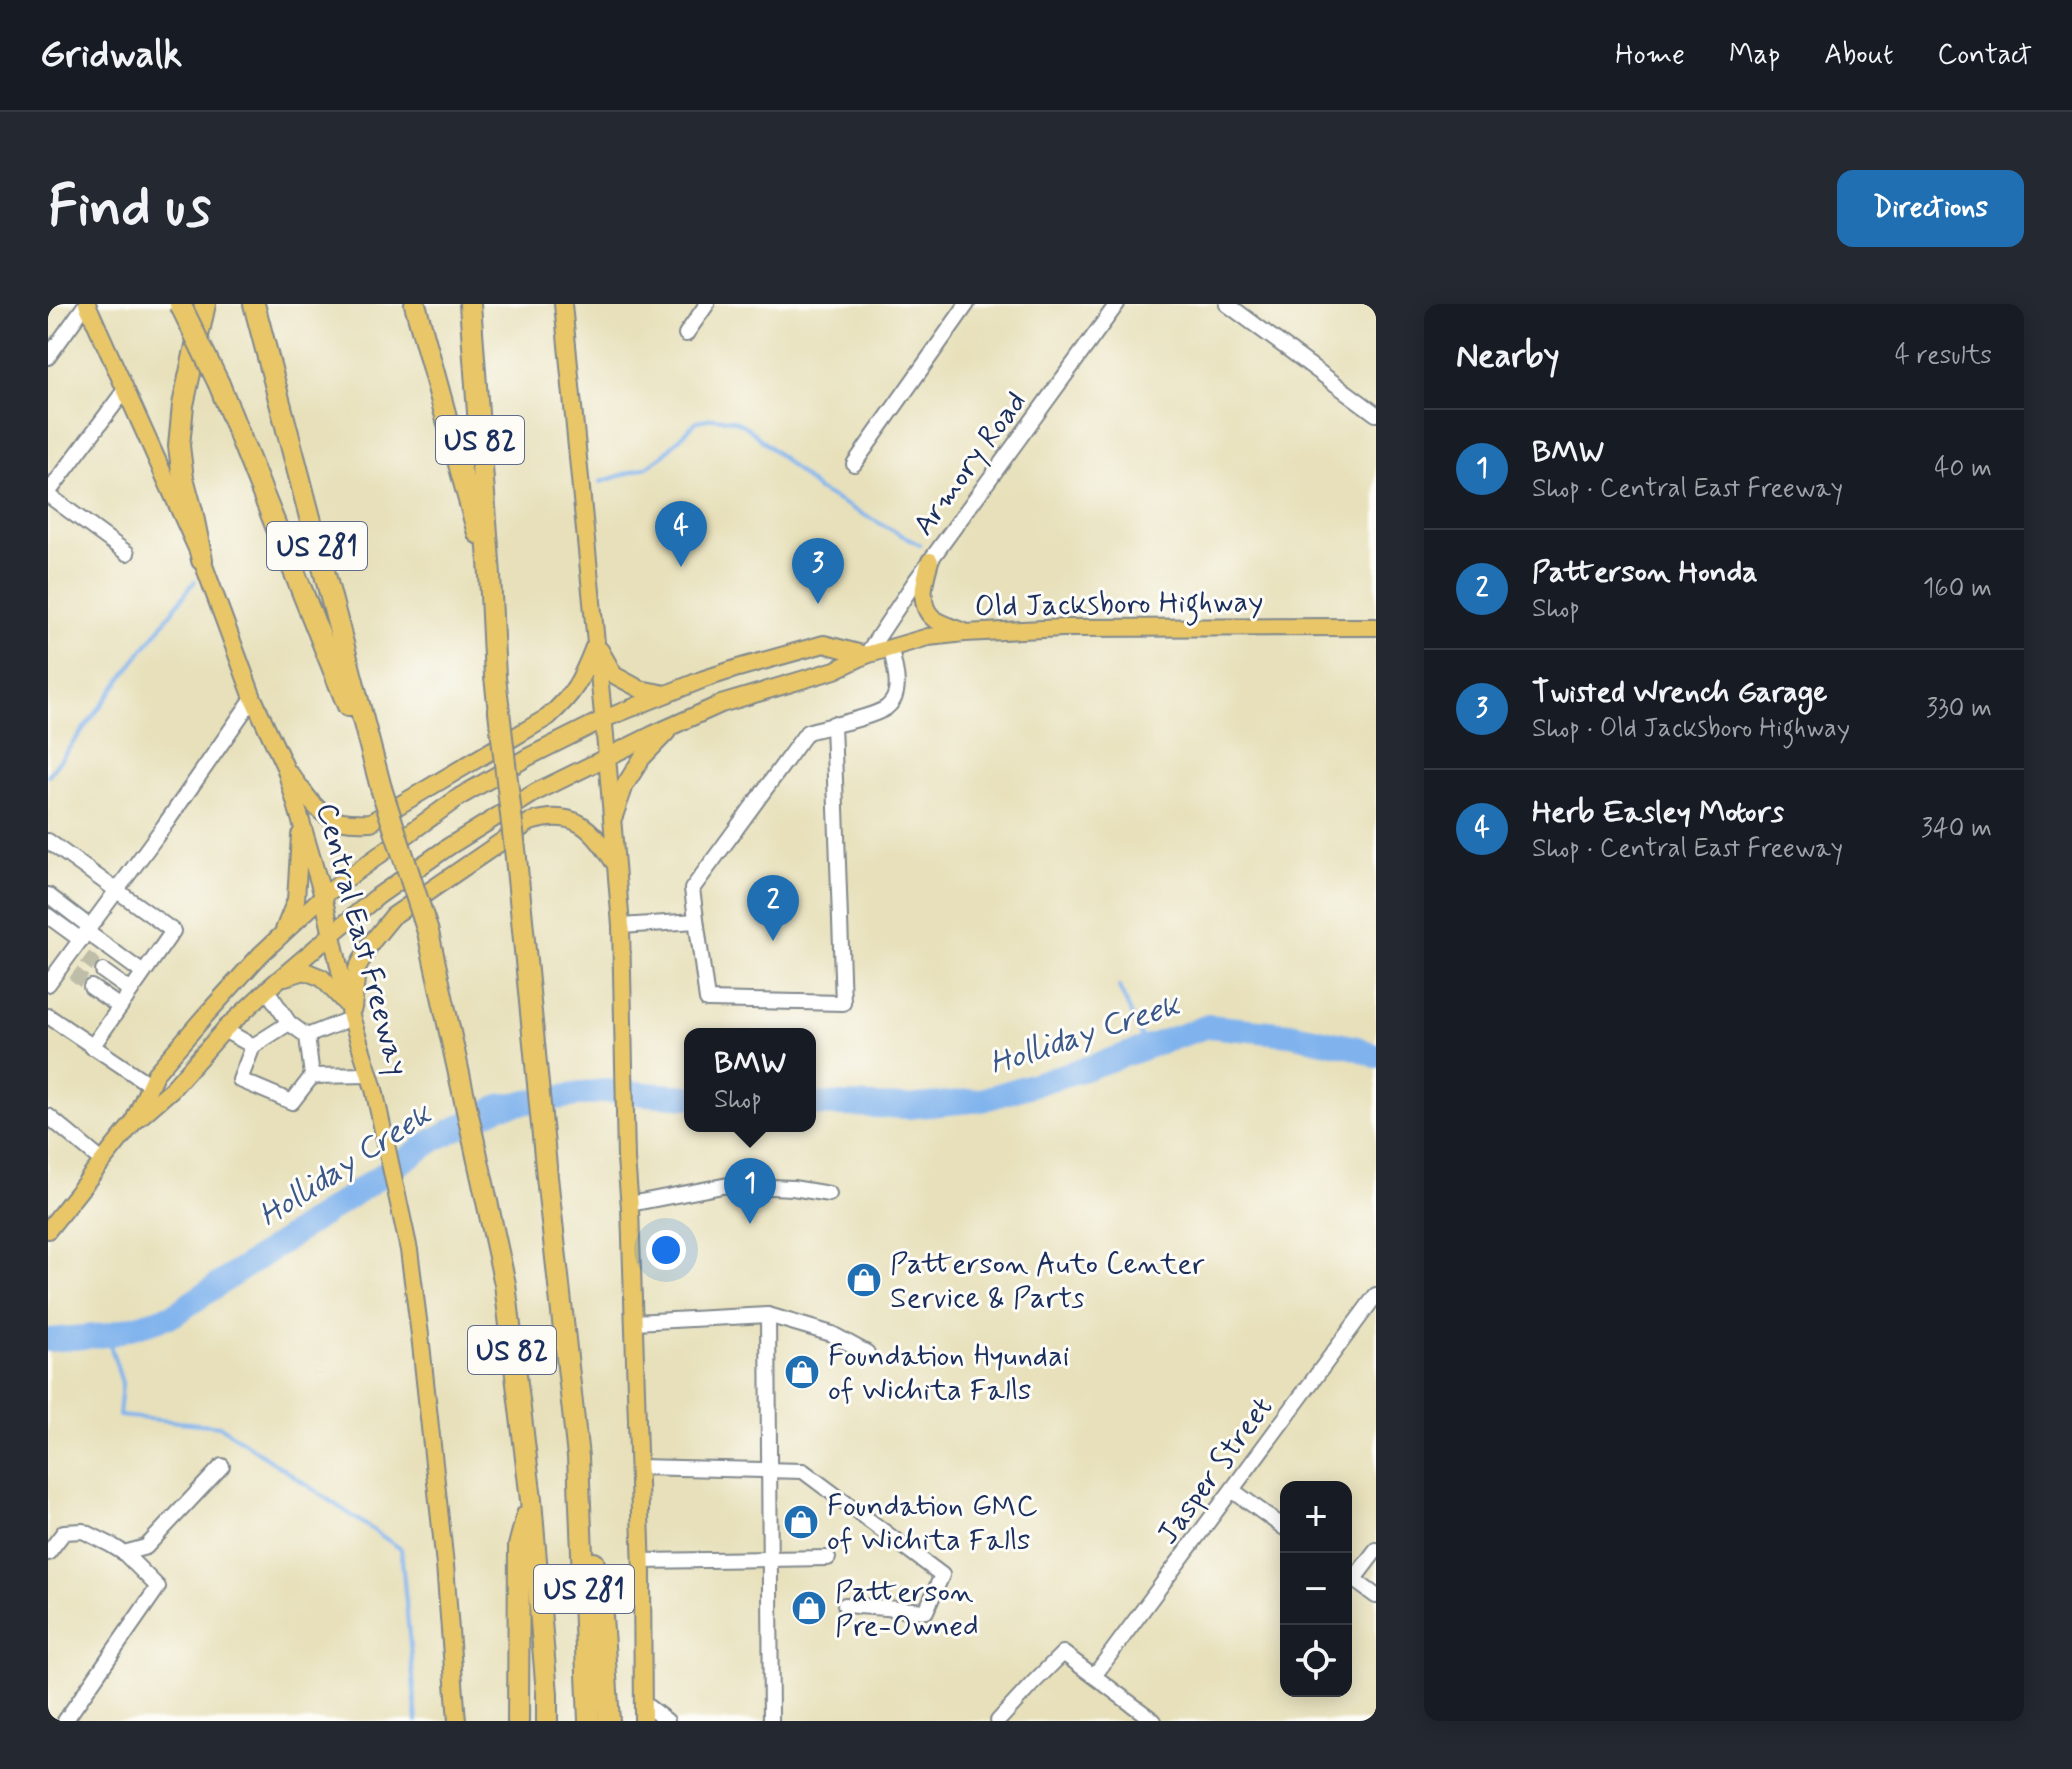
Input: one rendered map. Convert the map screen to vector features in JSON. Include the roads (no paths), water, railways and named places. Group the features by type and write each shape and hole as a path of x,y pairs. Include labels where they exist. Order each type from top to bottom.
{"highway":[{"name":"Central East Freeway","path":"180,304 219,384 381,788 428,932 505,1284 531,1500 547,1721"},
{"path":"202,560 183,478 179,446 183,405 205,304"},
{"name":"US 281","path":"254,304 381,788"},
{"path":"415,304 490,575"},
{"name":"US 82","path":"470,304 495,677 578,1457 602,1616 609,1721"},
{"name":"US 281","path":"578,1457 589,1721"},
{"name":"US 82","path":"518,1721 519,1546 531,1500"}],"main road":[{"name":"Central East Freeway","path":"87,304 202,560 253,698 285,767 323,896 350,1012 372,1082 409,1250 445,1565 457,1721"},
{"path":"563,304 621,926 641,1561 643,1721"},
{"path":"930,561 923,584 925,603 933,617 965,633"},
{"name":"Old Jacksboro Highway","path":"50,1223 133,1123 172,1089 224,1030 273,984 378,896 448,847 536,792 673,725 721,704 835,670 866,655 928,637 1063,628 1376,627"},
{"path":"596,642 614,675 640,689 668,694"},
{"path":"285,767 322,815 350,823 371,822 548,717 576,687 596,642"},
{"name":"Old Jacksboro Highway","path":"133,1123 155,1074 282,934 323,896 459,797 528,757 604,719 738,668 824,644 866,655"},
{"path":"612,821 625,785 642,758 673,725"},
{"path":"350,1012 357,969 371,943 393,916 530,822 545,817 564,817 584,824 602,843 616,866"},
{"path":"282,934 296,900 300,822"},
{"path":"273,984 305,971 322,978 350,1012"}],"street":[{"path":"48,357 87,304"},
{"path":"686,334 707,304"},
{"path":"854,464 967,304"},
{"path":"1227,304 1376,414"},
{"name":"Armory Road","path":"866,655 1115,305"},
{"path":"125,390 48,494 127,553"},
{"path":"833,724 843,1003 707,1000 692,889 807,732 833,724 876,713 889,706 896,695 897,685 891,648"},
{"path":"48,984 68,970 117,891 253,698"},
{"path":"48,841 173,931 92,1047"},
{"path":"48,895 84,941"},
{"path":"48,916 84,941 143,973"},
{"path":"621,926 696,921"},
{"path":"103,971 131,991"},
{"path":"273,984 289,1023 307,1036 312,1076 292,1102 240,1080 253,1046 289,1023"},
{"path":"91,987 120,1007"},
{"path":"307,1036 350,1012"},
{"path":"48,1016 150,1085"},
{"path":"224,1030 253,1046"},
{"path":"312,1076 372,1082"},
{"path":"48,1116 102,1161"},
{"path":"630,1204 728,1185 793,1188 829,1194"},
{"name":"Jasper Street","path":"1094,1676 1376,1295"},
{"path":"768,1315 771,1721"},
{"path":"634,1322 768,1315 832,1334 867,1353"},
{"path":"124,1553 146,1547 222,1466"},
{"path":"638,1467 803,1471 942,1575 926,1611 845,1605"},
{"path":"1232,1490 1280,1525"},
{"path":"48,1553 64,1532 83,1531 124,1553 158,1587 65,1721"},
{"path":"1352,1574 1376,1550"},
{"path":"641,1561 828,1558"},
{"path":"1352,1578 1376,1596"},
{"path":"998,1721 1063,1653 1147,1719"},
{"path":"643,1703 667,1721"}],"waterway":[{"path":"600,482 647,467 697,421 713,418 733,420 747,427 818,490 920,545"},
{"path":"48,776 195,581"},
{"path":"1119,987 1146,1047"},
{"name":"Holliday Creek","path":"816,1104 907,1107 982,1100 1208,1026 1290,1034 1357,1048 1376,1056"},
{"name":"Holliday Creek","path":"48,1340 107,1335 173,1315 434,1140 500,1106 604,1091 684,1097"},
{"path":"107,1335 122,1383 119,1416 220,1426 401,1549 417,1721"}],"tunnel":[{"path":"85,957 103,971"},
{"path":"73,973 91,987"}],"place":[{"name":"Herb Easley Motors","path":"681,567"},
{"name":"Twisted Wrench Garage","path":"818,604"},
{"name":"Patterson Honda","path":"773,941"},
{"name":"BMW","path":"750,1224"},
{"name":"Patterson Auto Center Service & Parts","path":"864,1280"},
{"name":"Foundation Hyundai of Wichita Falls","path":"802,1372"},
{"name":"Foundation GMC of Wichita Falls","path":"801,1522"},
{"name":"Patterson Pre-Owned","path":"809,1608"}]}
